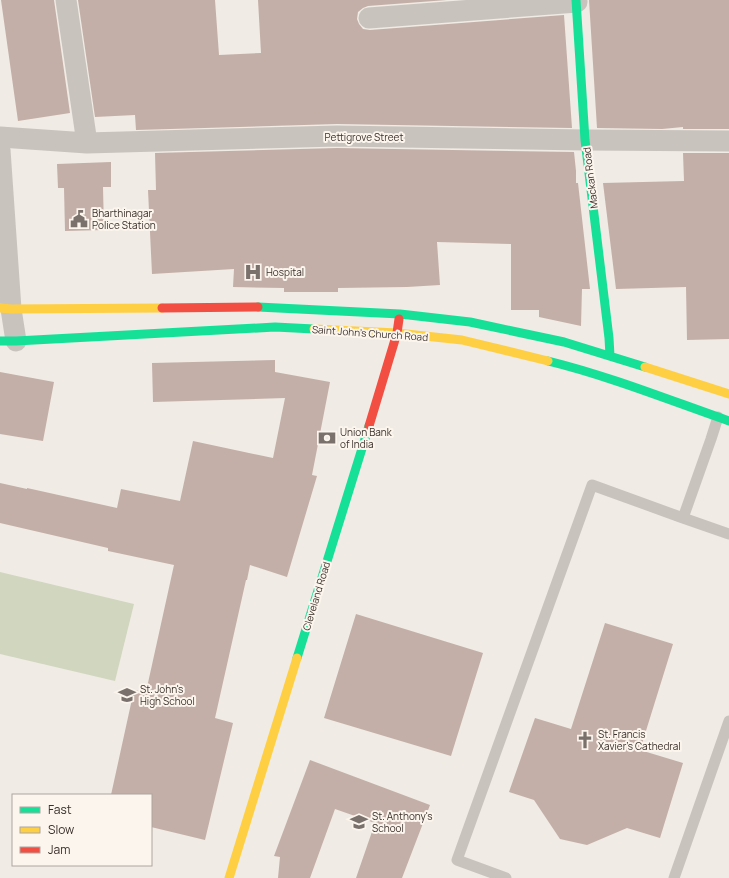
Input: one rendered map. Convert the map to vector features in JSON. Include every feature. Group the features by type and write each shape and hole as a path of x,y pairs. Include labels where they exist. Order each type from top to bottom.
{"main road":[{"name":"Mackan Road","path":"576,1 585,140 610,356"},
{"name":"Saint John's Church Road","path":"6,308 267,307 400,314 470,322 564,342 729,394"},
{"name":"Cleveland Road","path":"229,878 397,333 400,314"},
{"name":"Saint John's Church Road","path":"8,341 275,327 397,333 462,340 563,365 729,421"}],"street":[{"path":"66,0 87,143"},
{"path":"369,18 576,1"},
{"name":"Pettigrove Street","path":"0,137 87,143 337,136 729,141"},
{"path":"0,150 8,341"}],"lane":[{"path":"683,518 718,417"},
{"path":"506,878 458,860 592,485 729,534"},
{"path":"674,878 729,721"}],"green space":[{"path":"0,572 134,604 115,681 0,654"}],"building":[{"path":"1,0 54,0 70,113 18,121"},
{"path":"78,0 215,0 219,55 261,53 258,0 447,0 368,6 358,12 357,19 363,29 370,30 564,15 572,128 337,124 136,130 135,115 95,117"},
{"path":"589,0 729,0 729,129 683,129 683,127 662,129 597,128"},
{"path":"337,148 574,152 576,183 578,183 590,289 582,289 581,326 539,317 539,310 511,310 511,244 437,242 440,285 338,288 338,292 284,292 284,288 233,287 234,269 152,274 148,190 156,190 155,153"},
{"path":"683,153 729,153 729,339 687,340 686,287 616,289 603,183 684,181"},
{"path":"111,162 111,187 103,187 104,230 65,231 64,188 58,188 57,164"},
{"path":"275,360 275,372 330,382 312,475 317,476 287,577 250,565 215,718 233,723 205,840 152,827 152,794 111,794 134,690 146,692 174,565 108,551 108,548 0,523 0,483 117,508 121,489 180,501 193,441 273,458 285,398 153,402 152,363"},
{"path":"0,372 54,382 43,441 0,434"},
{"path":"356,614 483,653 451,756 324,718"},
{"name":"St. Francis Xavier's Cathedral","path":"605,623 673,644 640,750 683,763 660,838 627,828 587,845 560,839 534,800 509,792 535,718 571,729"},
{"path":"310,760 430,805 402,878 356,878 375,823 335,809 310,878 278,878 280,857 274,856"}],"traffic: fast":[{"path":"576,0 585,140 610,356"},
{"path":"258,307 400,314 470,322 564,342 645,367"},
{"path":"0,341 275,327 314,329"},
{"path":"548,361 616,381 729,421"},
{"path":"297,658 369,426"}],"traffic: slow":[{"path":"0,308 162,308"},
{"path":"314,329 397,333 462,340 548,361"},
{"path":"645,367 729,394"},
{"path":"229,878 297,658"}],"traffic: jam":[{"path":"162,308 258,307"},
{"path":"369,426 397,333 399,319"}],"place":[{"name":"Bharthinagar Police Station","path":"79,219"},
{"name":"Hospital","path":"253,272"},
{"name":"Union Bank of India","path":"327,438"},
{"name":"St. John's High School","path":"127,695"},
{"name":"St. Francis Xavier's Cathedral","path":"585,740"},
{"name":"St. Anthony's School","path":"359,822"}]}
